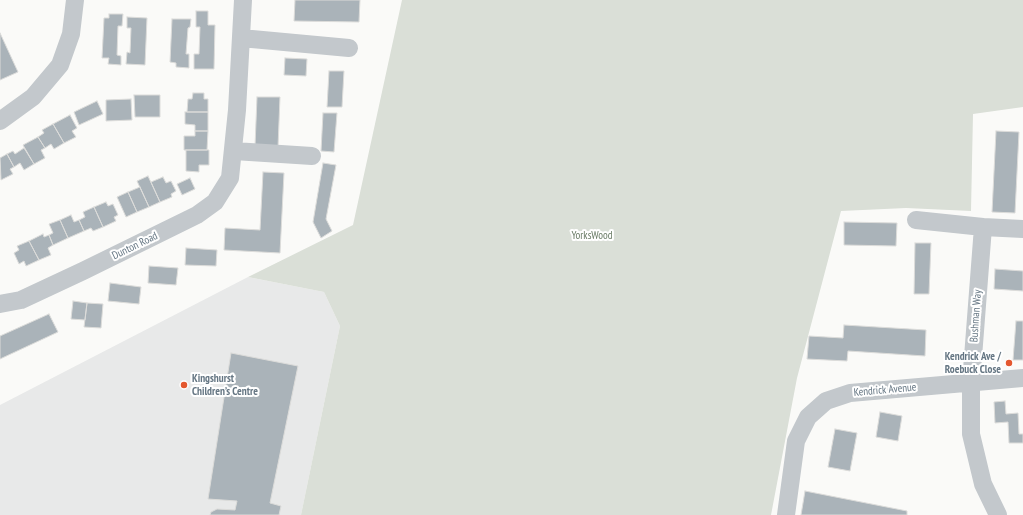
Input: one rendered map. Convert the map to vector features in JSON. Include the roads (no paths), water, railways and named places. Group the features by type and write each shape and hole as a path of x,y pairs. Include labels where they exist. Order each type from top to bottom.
{"street":[{"path":"0,121 33,97 60,65 71,34 75,0"},
{"name":"Dunton Road","path":"0,304 21,300 196,215 215,202 230,178 234,151 243,0"},
{"path":"241,38 349,48"},
{"path":"234,151 312,156"},
{"path":"916,220 983,227 1023,229"},
{"name":"Bushman Way","path":"983,227 971,383 971,434 983,484 998,515"},
{"name":"Kendrick Avenue","path":"786,515 796,441 808,417 826,401 850,393 1023,378"}],"place":[{"name":"Kendrick Ave / Roebuck Close","path":"1009,363"},
{"name":"Kingshurst Children’s Centre","path":"184,385"}],"park label":[{"name":"YorksWood","path":"592,236"}]}
